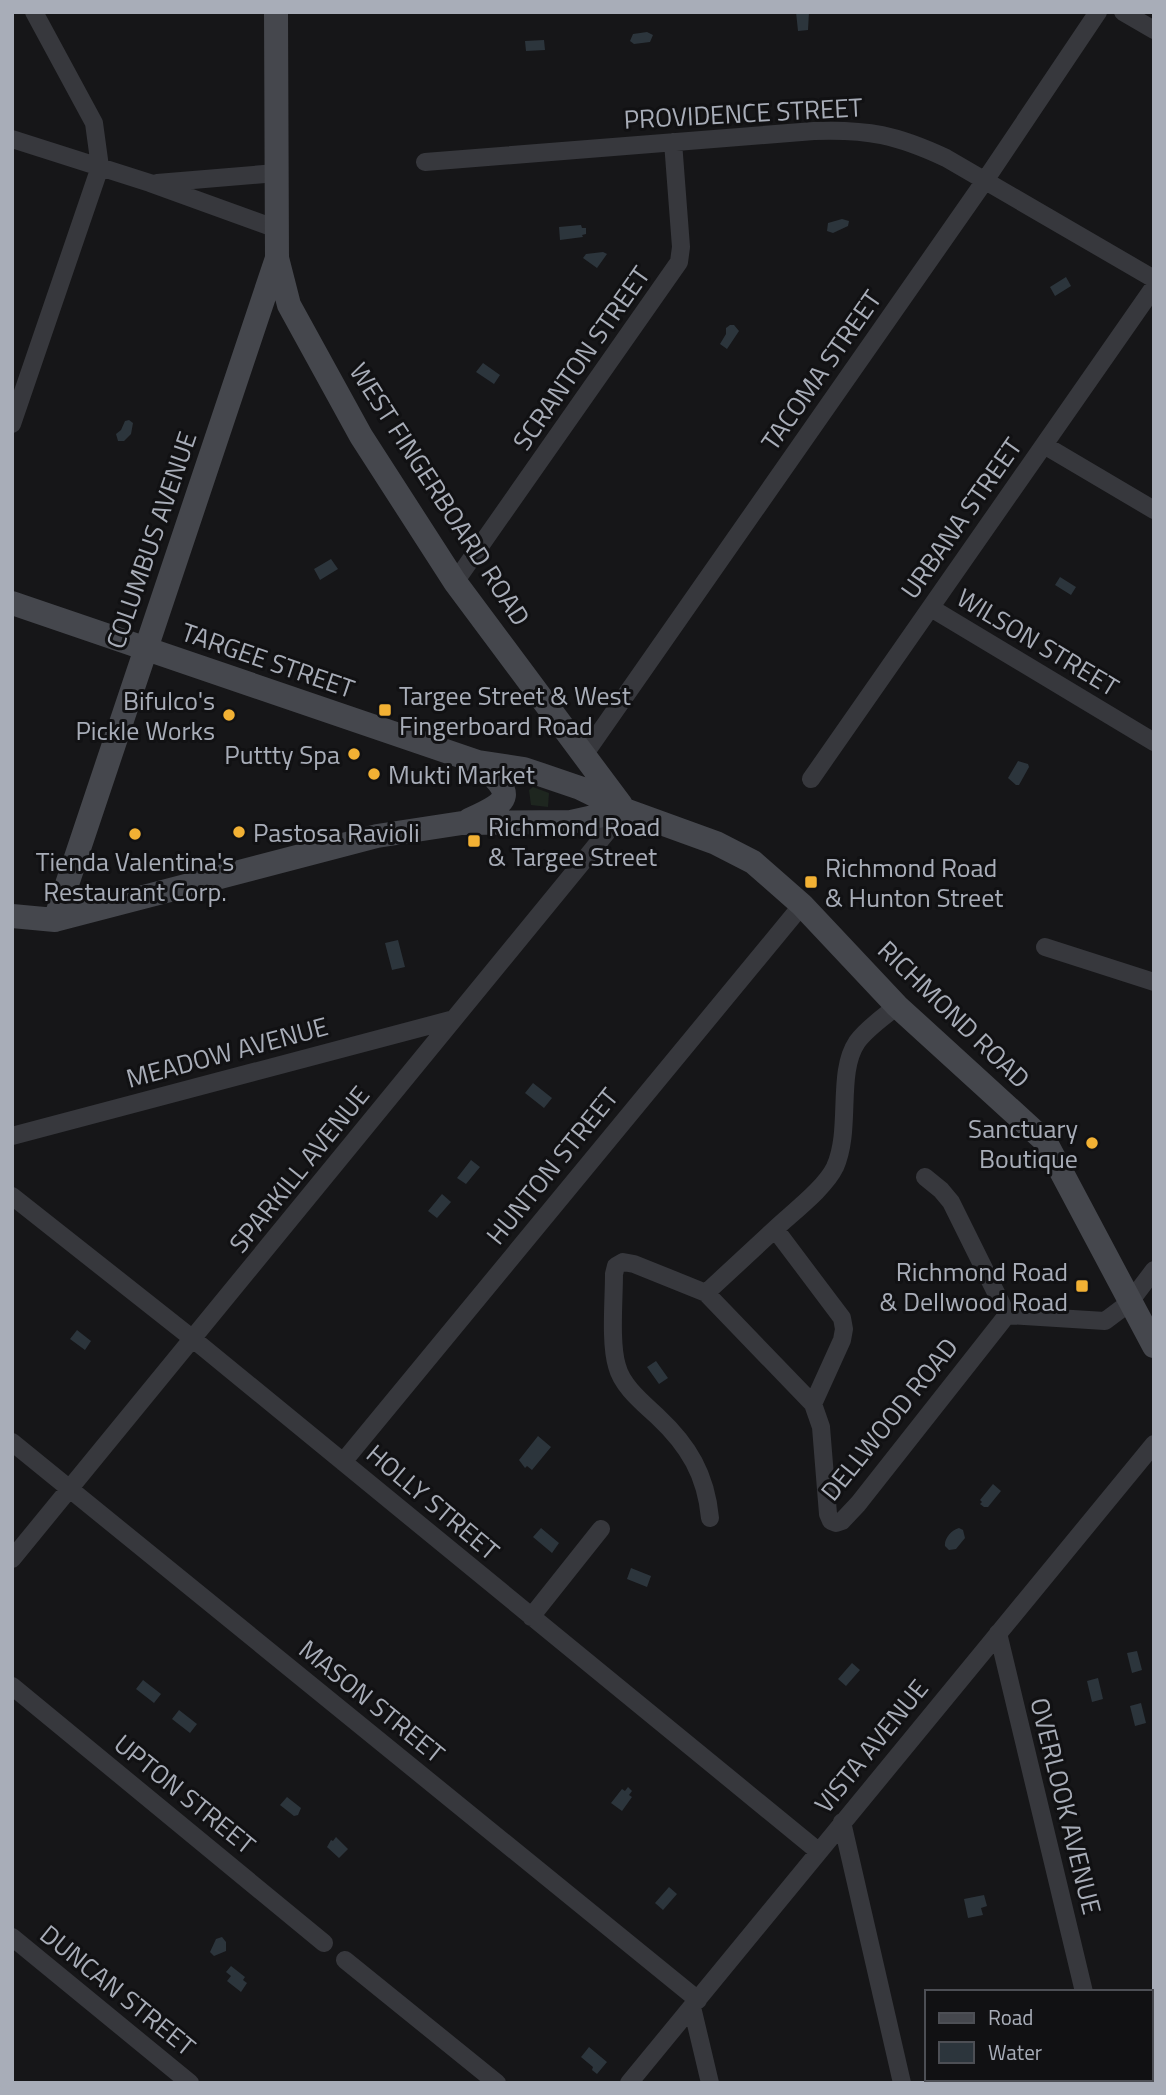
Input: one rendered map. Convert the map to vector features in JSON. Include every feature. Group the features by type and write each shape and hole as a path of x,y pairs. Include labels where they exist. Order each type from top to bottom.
{"main road":[{"name":"WEST FINGERBOARD ROAD","path":"276,12 277,258 289,306 348,412 455,582 625,810"},
{"name":"COLUMBUS AVENUE","path":"55,920 277,258"},
{"name":"TARGEE STREET","path":"12,603 478,762 524,769 580,788 625,810"},
{"path":"462,823 500,805 504,798 504,790 498,780 478,762"},
{"path":"12,916 55,920 377,836 462,823 571,822 625,810"},
{"name":"RICHMOND ROAD","path":"625,810 716,843 753,862 802,905 897,1006 1045,1142 1154,1346"}],"street":[{"path":"12,424 100,167 94,123 34,12"},
{"name":"TACOMA STREET","path":"584,755 984,182 1098,12"},
{"path":"1123,12 1154,30"},
{"name":"PROVIDENCE STREET","path":"425,162 814,131 871,132 916,144 946,158 1154,279"},
{"path":"12,139 150,183 277,229"},
{"name":"SCRANTON STREET","path":"455,582 679,262 681,247 673,142"},
{"path":"150,183 276,173"},
{"name":"URBANA STREET","path":"811,779 1154,287"},
{"path":"1044,445 1154,510"},
{"name":"WILSON STREET","path":"930,608 1154,742"},
{"name":"SPARKILL AVENUE","path":"12,1559 625,810"},
{"name":"HUNTON STREET","path":"343,1462 802,905"},
{"path":"1045,947 1154,982"},
{"path":"706,1293 833,1171 844,1137 848,1067 852,1050 859,1039 897,1006"},
{"name":"MEADOW AVENUE","path":"12,1136 454,1019"},
{"path":"925,1178 951,1202 1007,1315 1105,1321 1129,1303 1154,1270"},
{"name":"HOLLY STREET","path":"12,1196 193,1339 818,1851"},
{"path":"710,1518 708,1493 701,1473 671,1430 636,1396 617,1367 614,1274 616,1266 623,1262 634,1264 706,1293 813,1404 842,1340 842,1318 775,1228"},
{"name":"DELLWOOD ROAD","path":"813,1404 821,1427 828,1514 831,1521 836,1523 842,1521 858,1504 1007,1315"},
{"name":"MASON STREET","path":"12,1443 695,2004"},
{"name":"VISTA AVENUE","path":"629,2083 1154,1444"},
{"path":"531,1617 601,1529"},
{"name":"OVERLOOK AVENUE","path":"998,1633 1084,1990"},
{"name":"UPTON STREET","path":"12,1686 324,1943"},
{"path":"842,1822 902,2083"},
{"name":"DUNCAN STREET","path":"12,1937 190,2083"},
{"path":"345,1960 497,2083"},
{"path":"695,2004 710,2083"}],"shaded area":[{"path":"533,787 549,793 548,807 531,805 529,790"}],"water":[{"path":"796,12 809,12 808,30 798,31"},
{"path":"647,32 653,35 650,42 634,44 630,41 633,34"},
{"path":"544,40 545,50 526,51 525,41"},
{"path":"842,219 849,221 848,226 833,233 827,231 828,223"},
{"path":"581,225 586,228 583,237 560,240 559,227"},
{"path":"586,254 607,254 597,268 583,258"},
{"path":"1066,277 1071,286 1055,296 1050,287"},
{"path":"734,325 739,331 727,349 720,344 726,334 726,328"},
{"path":"483,363 500,375 494,384 476,372"},
{"path":"125,421 133,423 131,434 124,441 118,441 116,434"},
{"path":"331,559 338,569 320,580 314,569"},
{"path":"1060,577 1076,587 1071,595 1055,585"},
{"path":"1018,761 1028,764 1029,767 1019,785 1016,785 1008,778"},
{"path":"398,940 405,967 392,970 385,943"},
{"path":"533,1083 552,1098 544,1108 525,1093"},
{"path":"471,1160 480,1167 466,1184 457,1178"},
{"path":"442,1194 451,1202 437,1218 428,1211"},
{"path":"77,1330 91,1341 85,1350 70,1339"},
{"path":"656,1361 668,1378 659,1384 647,1367"},
{"path":"538,1436 551,1447 532,1470 527,1466 525,1468 519,1460"},
{"path":"993,1484 1001,1491 988,1507 984,1507 980,1500"},
{"path":"541,1528 559,1543 552,1553 533,1537"},
{"path":"959,1528 963,1530 965,1538 956,1549 949,1550 945,1546 947,1538"},
{"path":"631,1568 651,1576 647,1587 627,1579"},
{"path":"1137,1651 1142,1670 1132,1673 1127,1653"},
{"path":"852,1663 860,1670 846,1686 838,1679"},
{"path":"1098,1678 1103,1699 1092,1702 1087,1681"},
{"path":"143,1680 161,1694 154,1703 136,1689"},
{"path":"1141,1703 1146,1723 1135,1726 1130,1706"},
{"path":"179,1710 197,1724 190,1733 172,1719"},
{"path":"628,1787 632,1791 629,1795 632,1797 622,1811 611,1803 622,1789 625,1791"},
{"path":"287,1797 301,1808 298,1815 294,1816 280,1805"},
{"path":"336,1837 348,1849 339,1858 327,1847"},
{"path":"669,1887 677,1894 663,1910 655,1903"},
{"path":"984,1895 987,1906 981,1908 983,1915 968,1918 964,1899"},
{"path":"222,1937 226,1942 226,1951 214,1956 210,1952 216,1939"},
{"path":"231,1966 245,1977 243,1980 247,1983 241,1992 227,1981 231,1976 226,1972"},
{"path":"589,2047 607,2062 597,2074 581,2057"}],"place":[{"name":"Targee Street & West Fingerboard Road","path":"385,710"},
{"name":"Bifulco's Pickle Works","path":"229,715"},
{"name":"Puttty Spa","path":"354,754"},
{"name":"Mukti Market","path":"374,774"},
{"name":"Pastosa Ravioli","path":"239,832"},
{"name":"Tienda Valentina's Restaurant Corp.","path":"135,834"},
{"name":"Richmond Road & Targee Street","path":"474,841"},
{"name":"Richmond Road & Hunton Street","path":"811,882"},
{"name":"Sanctuary Boutique","path":"1092,1143"},
{"name":"Richmond Road & Dellwood Road","path":"1082,1286"}]}
